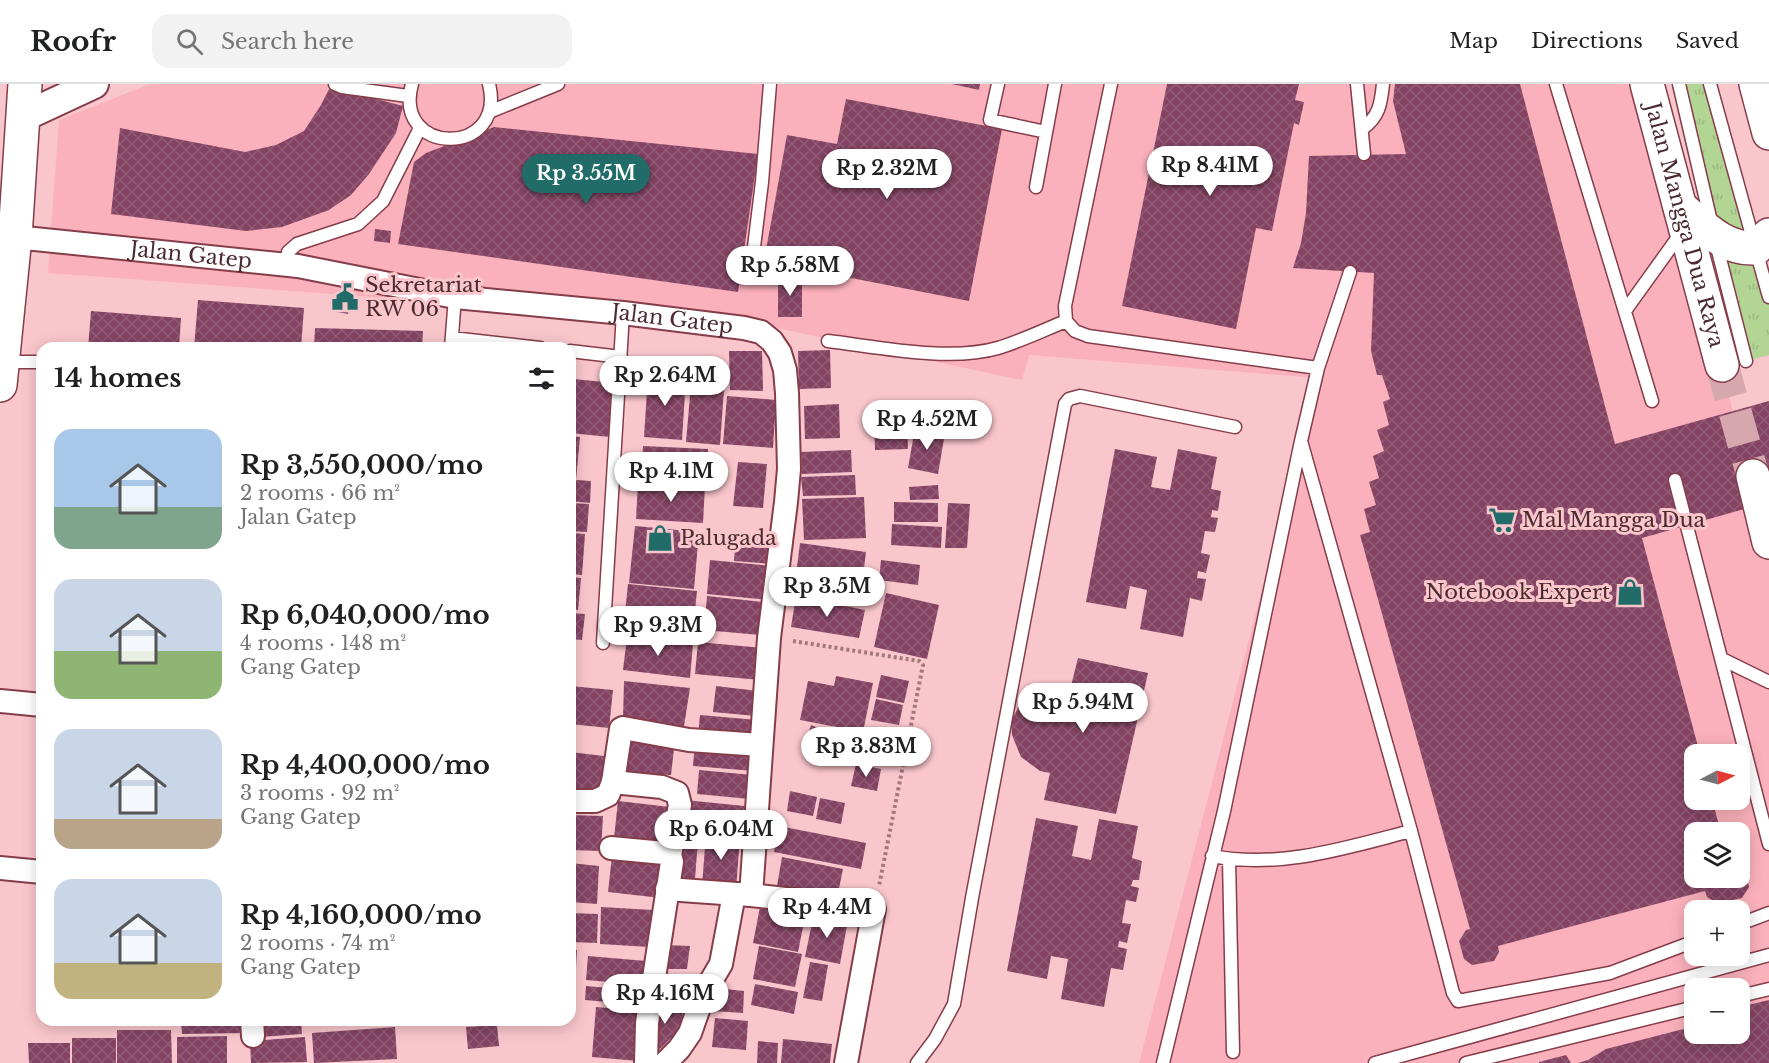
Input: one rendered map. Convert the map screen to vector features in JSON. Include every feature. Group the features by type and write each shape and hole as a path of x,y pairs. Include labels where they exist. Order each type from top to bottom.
{"main road":[{"path":"1,374 15,237 25,84"},
{"name":"Jalan Mangga Dua Raya","path":"1647,84 1693,223 1734,363"},
{"path":"1756,84 1769,133"},
{"path":"1693,223 1732,246 1744,248 1763,241"},
{"path":"1753,476 1769,542"}],"street":[{"path":"23,117 94,84"},
{"name":"Jalan Gatep","path":"15,237 298,267 455,297 623,313 761,332 772,341 780,352 785,370 789,469 769,638 761,745 743,894 721,964 704,993 690,1033 665,1063"},
{"path":"0,701 36,704"},
{"path":"576,801 595,801 608,795 614,782 621,729 623,728 689,740 761,745"},
{"path":"614,782 662,787 676,793 680,805 670,855 672,862 647,1023 646,1063"},
{"path":"611,848 670,855"},
{"path":"0,868 36,871"},
{"path":"667,889 743,894 874,909 846,1063"}],"lane":[{"path":"335,84 342,87 410,90 411,111 420,128 444,140 459,139 472,134 483,124 489,112 492,96 489,84"},
{"path":"489,112 558,84"},
{"path":"754,246 770,84"},
{"path":"998,84 990,120 1046,132"},
{"path":"1036,187 1055,84"},
{"path":"1111,84 1073,262 1065,306 1066,321 1075,331 1088,336 1318,368"},
{"path":"1357,84 1364,154"},
{"path":"1362,129 1372,121 1380,109 1383,84"},
{"path":"1556,84 1652,401"},
{"path":"1625,310 1693,223 1679,84"},
{"path":"1710,84 1763,241 1769,297"},
{"path":"285,266 288,252 297,244 358,224 383,201 420,128"},
{"path":"1163,1063 1224,810 1318,368 1350,272"},
{"path":"451,342 455,297"},
{"path":"603,643 623,313"},
{"path":"828,342 926,352 972,353 998,348 1066,321"},
{"path":"576,352 621,357"},
{"path":"1,374 36,364"},
{"path":"917,1063 935,1039 954,1004 1065,404 1069,399 1080,396 1235,427"},
{"path":"1301,441 1411,831 1452,993 1458,1001 1610,973 1684,945"},
{"path":"1675,480 1769,844"},
{"path":"1722,659 1769,682"},
{"path":"1212,856 1229,859 1298,858 1411,831"},
{"path":"1229,859 1233,1052"},
{"path":"1750,920 1769,913"},
{"path":"1375,1063 1769,955"},
{"path":"1750,994 1769,989"},
{"path":"1466,1063 1684,1010"}],"path":[{"path":"769,638 919,661 923,665 874,909"}],"shaded area":[{"path":"150,84 1648,84 1769,550 1769,1063 1139,1063 1317,378 1029,355 1022,380 767,326 48,273 59,120"}],"green space":[{"path":"1676,84 1710,84 1769,297 1769,355 1746,361"}],"building":[{"path":"952,84 980,84 979,90"},
{"path":"1167,84 1299,84 1295,100 1304,102 1299,125 1294,123 1272,231 1256,228 1236,329 1122,306"},
{"name":"Mal Mangga Dua","path":"1395,84 1520,84 1615,444 1769,401 1769,502 1642,538 1697,744 1684,744 1684,810 1715,810 1718,822 1684,822 1684,888 1748,888 1742,898 1712,900 1707,897 1705,891 1498,946 1499,952 1494,961 1472,965 1464,959 1459,941 1466,930 1470,929 1360,535 1370,532 1364,509 1376,505 1369,482 1379,478 1373,456 1384,451 1377,430 1389,425 1383,402 1390,399 1382,375 1377,375 1371,351 1374,273 1293,268 1301,243 1306,213 1309,156 1406,154 1393,101"},
{"path":"330,87 403,106 396,133 369,174 351,195 329,210 282,227 246,231 111,214 120,128 245,152 276,145 304,131"},
{"path":"846,99 1002,129 969,301 764,261 787,135 837,144"},
{"path":"494,127 758,154 738,292 398,244 414,162 426,153"},
{"path":"375,229 391,231 390,243 374,241"},
{"path":"778,277 802,277 802,317 778,317"},
{"path":"340,293 352,295 348,314 337,312"},
{"path":"198,300 304,308 301,342 194,342"},
{"path":"91,311 181,318 179,342 88,342"},
{"path":"315,328 423,331 422,342 314,342"},
{"path":"830,350 831,388 799,389 798,351"},
{"path":"729,351 762,351 763,391 730,390"},
{"path":"692,373 725,376 720,445 686,442"},
{"path":"648,375 686,377 682,440 644,437"},
{"path":"576,379 615,383 610,437 576,434"},
{"path":"727,396 776,400 773,448 723,444"},
{"path":"839,404 840,438 805,439 804,406"},
{"path":"907,415 908,449 875,450 874,416"},
{"path":"915,428 945,433 938,474 908,468"},
{"path":"576,437 580,437 576,480"},
{"path":"643,446 708,449 707,476 641,473"},
{"path":"1115,449 1157,457 1151,487 1170,490 1178,449 1217,457 1211,489 1221,491 1218,511 1212,510 1211,517 1218,518 1215,532 1205,531 1201,553 1210,555 1206,573 1198,571 1197,578 1206,579 1202,601 1190,598 1183,637 1140,629 1147,590 1130,586 1126,609 1086,602"},
{"path":"851,450 852,472 802,474 801,452"},
{"path":"738,462 767,464 763,508 733,506"},
{"path":"855,475 856,495 803,496 801,477"},
{"path":"576,480 591,481 590,503 576,502"},
{"path":"638,483 705,486 703,523 636,519"},
{"path":"938,485 939,499 910,500 909,487"},
{"path":"864,497 866,538 804,540 802,499"},
{"path":"894,502 938,503 938,522 894,522"},
{"path":"576,503 589,504 587,532 576,531"},
{"path":"948,503 970,504 967,548 945,548"},
{"path":"892,524 942,527 941,548 891,545"},
{"path":"635,526 699,532 694,589 629,583"},
{"path":"576,533 585,534 582,575 576,574"},
{"path":"736,534 774,538 772,564 734,561"},
{"path":"800,543 866,552 860,600 794,591"},
{"path":"710,560 771,566 768,600 707,594"},
{"path":"881,560 920,565 918,585 879,580"},
{"path":"576,578 581,578 578,610 576,610"},
{"path":"628,584 697,591 692,639 623,631"},
{"path":"886,593 939,605 927,659 874,647"},
{"path":"707,596 763,602 760,635 704,630"},
{"path":"796,596 865,610 859,638 791,627"},
{"path":"576,613 585,614 582,640 576,640"},
{"path":"627,637 693,644 690,678 623,670"},
{"path":"698,642 763,648 760,680 695,674"},
{"path":"1078,658 1148,673 1116,814 1044,800 1050,773 1040,771 1021,757 1012,735 1011,721 1024,697 1046,687 1071,686"},
{"path":"881,675 909,681 904,703 876,697"},
{"path":"836,676 873,683 863,732 800,720 808,681 834,686"},
{"path":"624,681 690,688 684,726 623,720"},
{"path":"716,686 758,691 756,716 713,712"},
{"path":"576,687 613,690 609,728 576,725"},
{"path":"876,699 903,705 899,725 871,720"},
{"path":"700,715 757,720 755,741 698,736"},
{"path":"811,725 821,729 816,741 807,738"},
{"path":"877,727 894,730 890,752 873,749"},
{"path":"826,729 845,735 841,748 821,741"},
{"path":"625,733 675,740 671,775 621,772"},
{"path":"695,742 756,747 754,771 693,766"},
{"path":"576,753 604,756 600,795 576,793"},
{"path":"856,764 881,769 877,791 851,786"},
{"path":"699,770 752,775 750,799 697,794"},
{"path":"790,791 817,797 813,816 787,811"},
{"path":"820,798 845,803 841,824 816,819"},
{"path":"685,800 744,806 742,831 699,827 695,879 678,878"},
{"path":"618,801 670,807 666,843 614,838"},
{"path":"576,815 603,816 601,851 576,850"},
{"path":"1036,818 1078,826 1072,856 1091,860 1099,819 1138,826 1132,858 1142,861 1139,880 1133,880 1131,886 1139,888 1136,902 1126,900 1122,923 1131,924 1127,943 1119,941 1118,947 1127,949 1123,970 1111,968 1104,1007 1061,999 1068,959 1051,956 1047,979 1007,971"},
{"path":"779,826 866,843 861,869 774,852"},
{"path":"706,834 740,837 736,889 702,886"},
{"path":"612,856 664,862 661,898 608,892"},
{"path":"782,857 843,869 837,898 777,886"},
{"path":"576,864 599,866 597,904 576,902"},
{"path":"601,907 653,910 650,947 600,944"},
{"path":"760,907 805,917 798,952 753,943"},
{"path":"576,913 598,914 597,943 576,942"},
{"path":"814,913 848,920 840,964 805,957"},
{"path":"664,945 690,946 687,969 661,969"},
{"path":"759,946 802,954 795,987 753,979"},
{"path":"588,956 646,961 644,985 586,980"},
{"path":"810,962 828,965 822,1001 803,998"},
{"path":"658,977 687,982 685,1003 656,1002"},
{"path":"755,984 798,992 794,1014 751,1005"},
{"path":"586,986 641,991 641,1005 585,1000"},
{"path":"715,988 744,991 743,1013 713,1011"},
{"path":"1769,1000 1769,1063 1578,1063 1606,1049 1684,1029 1684,1044 1750,1044 1750,1005"},
{"path":"654,1005 683,1007 681,1028 661,1048 650,1055"},
{"path":"596,1007 642,1011 638,1061 592,1057"},
{"path":"715,1018 748,1021 746,1050 712,1047"},
{"path":"181,1026 247,1026 247,1033 182,1034"},
{"path":"259,1026 301,1026 302,1034 260,1037"},
{"path":"497,1026 499,1046 468,1049 466,1027"},
{"path":"395,1027 397,1059 314,1063 312,1033"},
{"path":"117,1030 171,1030 172,1063 117,1063"},
{"path":"227,1036 227,1063 177,1063 177,1037"},
{"path":"305,1037 307,1062 251,1063 250,1041"},
{"path":"72,1038 116,1038 116,1063 72,1063"},
{"path":"783,1039 832,1044 830,1063 781,1063"},
{"path":"758,1041 778,1043 777,1063 757,1063"},
{"path":"28,1043 70,1043 70,1063 29,1063"},
{"path":"1566,1055 1571,1063 1539,1063 1539,1062"}],"tunnel":[{"path":"1722,365 1753,476"}],"place":[{"name":"Sekretariat RW 06","path":"345,297"},
{"name":"Mal Mangga Dua","path":"1502,520"},
{"name":"Palugada","path":"660,538"},
{"name":"Notebook Expert","path":"1630,592"}]}
